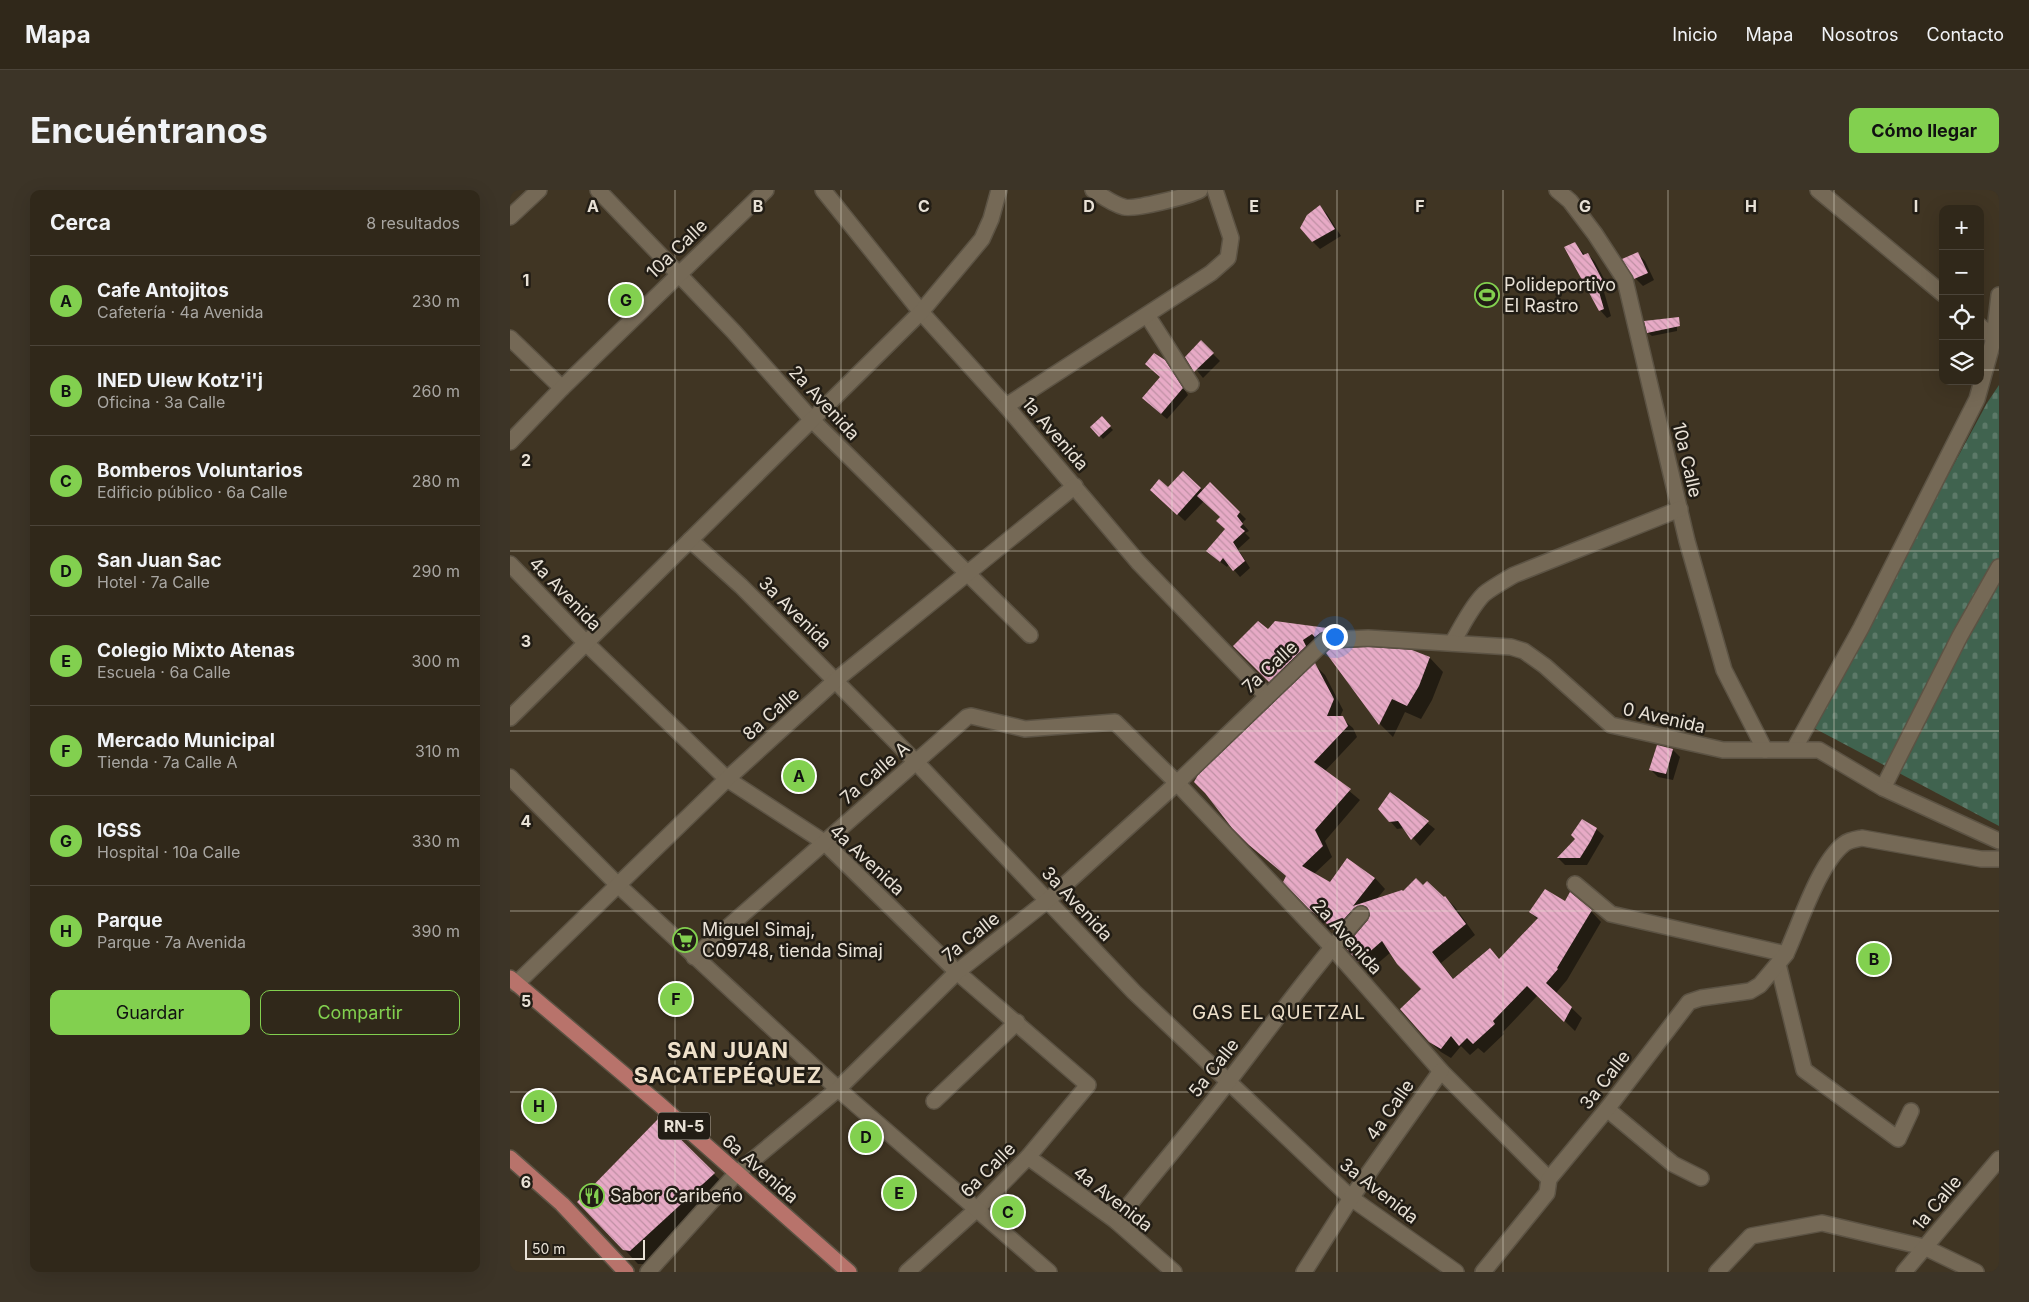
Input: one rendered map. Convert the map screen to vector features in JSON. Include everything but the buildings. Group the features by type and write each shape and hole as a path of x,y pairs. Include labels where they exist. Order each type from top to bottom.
{"main road":[{"name":"6a Avenida","path":"512,984 659,1104 849,1272"},
{"path":"510,1158 562,1204 626,1272"}],"street":[{"path":"510,217 539,190"},
{"name":"2a Avenida","path":"598,190 734,332 812,420 1030,636"},
{"name":"10a Calle","path":"510,442 562,388 766,190"},
{"name":"1a Avenida","path":"823,190 921,312 1006,406 1138,562 1266,696"},
{"path":"510,718 921,312 982,240 991,219 999,190"},
{"path":"1092,190 1125,208 1193,194 1200,190"},
{"path":"1006,406 1211,272 1228,258 1231,238 1215,190"},
{"name":"10a Calle","path":"1558,190 1570,201 1595,234 1625,280 1680,509 1724,670 1765,750"},
{"path":"1818,190 1939,291"},
{"path":"1794,749 1861,628 1977,399 1994,338 1999,295"},
{"path":"1147,314 1191,384"},
{"path":"1984,329 1994,338"},
{"path":"510,338 562,388"},
{"name":"8a Calle","path":"512,984 727,779 836,680 1075,486"},
{"path":"1452,643 1475,605 1485,594 1514,575 1680,509"},
{"name":"3a Avenida","path":"690,540 741,586 836,680 1134,992 1228,1082 1258,1108 1351,1198 1456,1272"},
{"name":"4a Avenida","path":"510,564 586,643 727,779 824,842 957,972 1088,1085"},
{"path":"1883,788 1960,636 1999,567"},
{"name":"0 Avenida","path":"1326,640 1368,638 1511,647 1524,651 1545,666 1611,725 1722,750 1819,750 1883,788 1999,841"},
{"name":"7a Calle","path":"648,1272 736,1174 838,1089 957,972 1048,900 1178,783 1326,640"},
{"name":"7a Calle A","path":"694,957 967,717 972,716 1025,729 1115,722"},
{"name":"2a Avenida","path":"1115,722 1178,783 1332,946 1441,1070 1549,1179"},
{"path":"510,777 618,885 694,957 838,1089 1049,1272"},
{"name":"3a Calle","path":"1483,1272 1547,1193 1549,1179 1607,1109 1689,1002 1701,998 1750,991 1760,985 1782,959 1822,874 1835,852 1846,842 1862,838 1981,859 1999,859"},
{"path":"1575,884 1611,914 1782,959 1804,1070 1898,1139 1911,1110"},
{"name":"5a Calle","path":"1116,1221 1228,1082 1332,946 1361,914"},
{"path":"934,1101 1017,1022"},
{"name":"4a Calle","path":"1304,1272 1351,1198 1441,1070"},
{"name":"6a Calle","path":"907,1272 977,1209 1028,1157 1088,1085"},
{"path":"1607,1109 1673,1164 1701,1178"},
{"name":"4a Avenida","path":"1028,1157 1116,1221 1174,1272"},
{"name":"1a Calle","path":"1904,1272 1999,1159"},
{"path":"1717,1272 1751,1236 1822,1223 1924,1247 1976,1272"}],"green space":[{"path":"1999,385 1999,826 1812,727 1987,403"}],"place":[{"name":"Polideportivo El Rastro","path":"1487,295"},
{"name":"IGSS","path":"626,300"},
{"name":"Cafe Antojitos","path":"799,776"},
{"name":"Miguel Simaj, C09748, tienda Simaj","path":"685,940"},
{"name":"INED Ulew Kotz'i'j","path":"1874,959"},
{"name":"Mercado Municipal","path":"676,999"},
{"name":"Parque","path":"539,1106"},
{"name":"San Juan Sac","path":"866,1137"},
{"name":"Colegio Mixto Atenas","path":"899,1193"},
{"name":"Sabor Caribeño","path":"592,1196"},
{"name":"Bomberos Voluntarios","path":"1008,1212"}],"district":[{"name":"GAS EL QUETZAL","path":"1279,1012"},
{"name":"SAN JUAN SACATEPÉQUEZ","path":"728,1062"}]}
